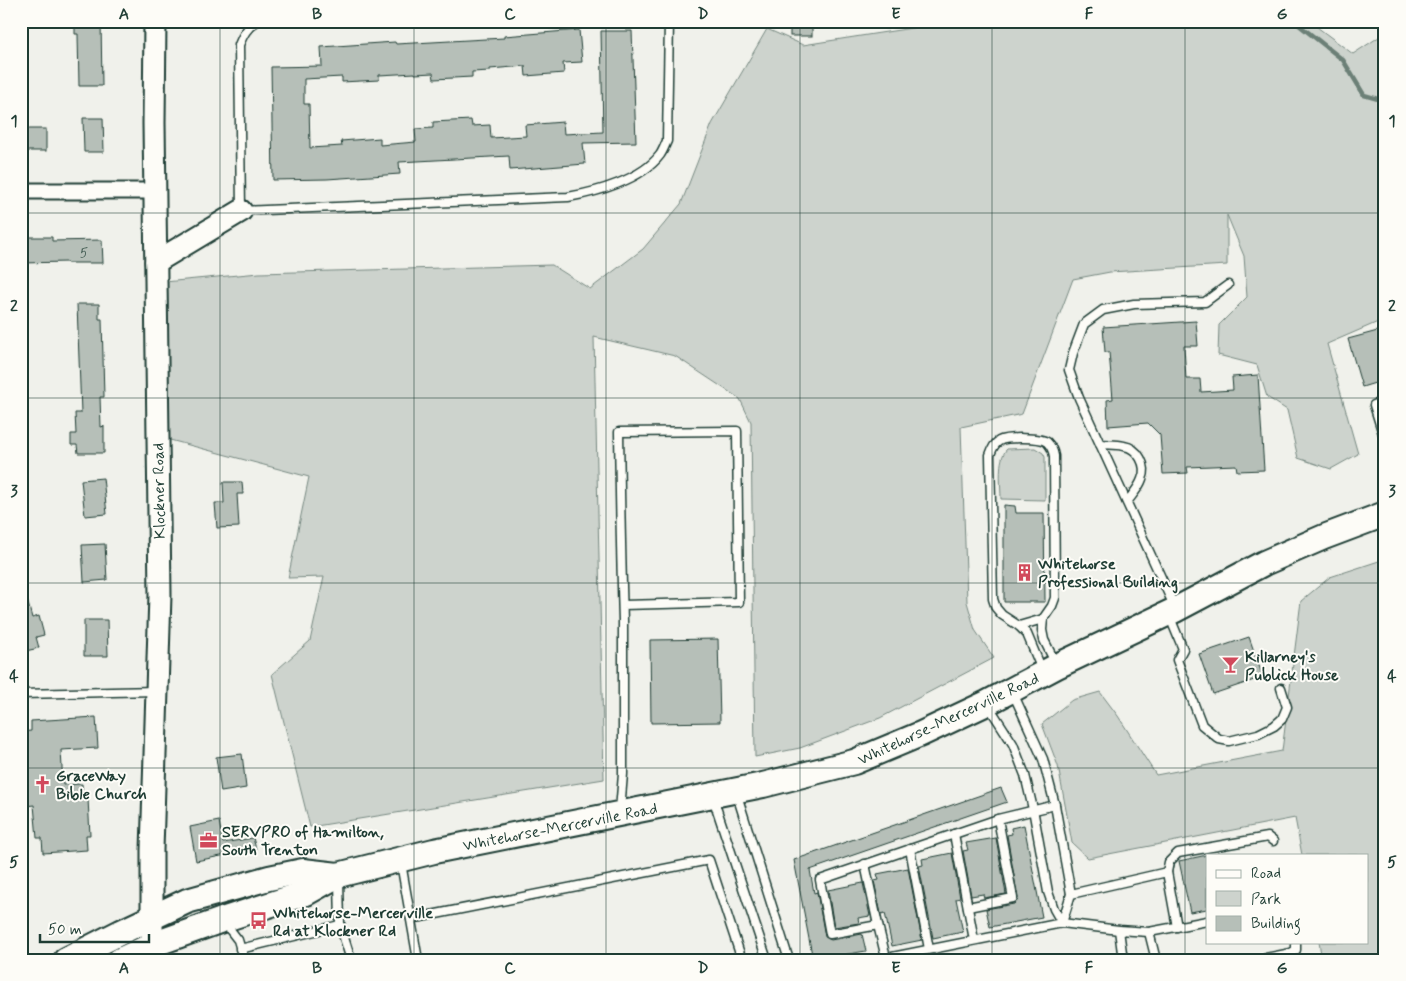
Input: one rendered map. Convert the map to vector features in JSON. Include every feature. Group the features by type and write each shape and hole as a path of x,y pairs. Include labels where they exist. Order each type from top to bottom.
{"main road":[{"name":"Klockner Road","path":"152,952 152,850 160,596 155,21"},
{"path":"156,262 241,211"},
{"name":"Whitehorse-Mercerville Road","path":"120,960 152,952 222,920 306,893 338,875 434,851 736,791 854,762 921,734 987,703 1050,670 1172,612 1264,563 1324,537 1385,514"},
{"name":"Whitehorse-Mercerville Road","path":"66,960 187,901 269,878 303,871 338,875"}],"street":[{"path":"21,191 155,191"}],"lane":[{"path":"257,21 243,33 239,46 241,211 568,197 610,187 634,176 653,163 662,153 667,141 669,21"},
{"path":"1228,285 1205,302 1134,304 1103,310 1084,324 1069,370 1127,502 1172,612 1183,649 1177,660 1202,725 1219,739 1229,741 1258,734 1274,726 1282,719 1288,707 1281,688"},
{"path":"1385,401 1374,405 1385,440"},
{"path":"620,814 623,774 623,605 619,432 736,432 739,602 623,605"},
{"path":"1019,626 1042,619 1052,606 1055,598 1054,456 1052,447 1045,440 1038,439 1006,439 999,441 994,445 990,454 992,599 1002,615 1019,626 1027,634 1050,670"},
{"path":"1100,444 1126,446 1134,450 1140,458 1144,474 1142,481 1127,502"},
{"path":"1042,619 1042,630 1050,670"},
{"path":"1012,690 1043,759 1055,805 1071,894 1062,923"},
{"path":"21,694 157,691"},
{"path":"987,703 1013,744 1025,775 1048,892 1054,909 1062,923"},
{"path":"736,791 789,960"},
{"path":"712,796 767,960"},
{"path":"878,925 830,934 820,880 998,819 1055,805"},
{"path":"968,907 1014,898 998,819"},
{"path":"954,834 974,940"},
{"path":"1177,926 1168,872 1169,862 1178,853 1268,837 1273,841"},
{"path":"910,849 929,950"},
{"path":"401,860 418,960"},
{"path":"411,919 709,860 742,960"},
{"path":"866,864 886,958"},
{"path":"1071,894 1168,872"},
{"path":"338,875 340,925 351,960"},
{"path":"222,920 238,940 244,960"},
{"path":"877,960 1062,923 1149,932 1206,921"},
{"path":"240,949 340,925"},
{"path":"1119,930 1123,960"},
{"path":"1149,932 1156,960"},
{"path":"1255,960 1292,953 1296,950 1296,944"}],"green space":[{"path":"928,21 1309,21 1353,54 1385,33 1385,319 1327,344 1358,454 1331,469 1298,458 1287,410 1267,397 1257,365 1218,355 1219,325 1247,297 1244,256 1227,215 1227,265 1110,272 1073,279 1022,414 961,427 967,602 975,630 994,658 880,718 800,748 755,757 751,422 740,399 675,356 594,337 604,779 310,827 272,674 310,641 324,577 288,578 309,477 155,436 154,283 259,273 552,265 590,289 643,249 681,204 712,124 767,29 803,45 925,26"},
{"path":"1035,448 1043,453 1045,457 1045,500 1001,499 1000,472 1004,453 1007,449"},
{"path":"1385,559 1385,960 1322,960 1319,944 1368,944 1368,854 1302,854 1295,818 1088,858 1072,843 1058,766 1042,724 1072,700 1100,692 1156,775 1282,751 1301,601 1330,577"}],"building":[{"path":"75,21 101,21 102,86 79,86 78,34 75,34"},
{"path":"790,21 812,21 812,36 790,36"},
{"path":"579,30 582,62 563,63 564,73 526,76 525,66 472,72 472,77 434,79 433,73 415,73 379,75 379,80 342,82 342,77 304,79 304,104 309,104 310,148 342,146 341,141 380,138 380,145 416,142 415,129 433,128 433,122 471,120 472,126 490,125 491,138 526,136 525,125 563,122 564,134 603,132 601,31 632,31 636,142 583,143 585,164 510,170 509,156 399,162 400,174 327,179 273,180 271,67 322,66 321,47 504,38 504,36"},
{"path":"83,118 103,118 104,152 84,152"},
{"path":"21,129 46,129 46,151 21,151"},
{"path":"27,237 52,237 52,241 102,240 103,263 21,263 21,240 26,240"},
{"path":"77,304 99,304 99,319 102,319 104,397 100,397 101,427 104,426 104,453 78,453 77,445 71,445 71,434 76,434 75,413 81,413"},
{"path":"1196,321 1198,346 1184,346 1186,379 1200,379 1201,392 1233,390 1232,377 1258,375 1264,470 1237,471 1236,465 1187,467 1188,473 1163,474 1160,435 1148,423 1108,426 1107,400 1113,399 1109,352 1105,352 1103,327"},
{"path":"1385,329 1385,380 1362,387 1348,339"},
{"path":"103,478 107,514 85,516 81,480"},
{"path":"223,482 242,482 243,494 237,494 239,527 217,528 215,503 224,503"},
{"name":"Whitehorse Professional Building","path":"1004,505 1015,506 1016,513 1044,513 1045,602 1004,602"},
{"path":"105,544 107,580 84,582 82,545"},
{"path":"21,592 25,592 32,618 39,616 44,635 36,637 39,648 21,652"},
{"path":"84,620 107,620 108,656 84,656"},
{"name":"Killarney's Publick House","path":"1249,637 1263,677 1213,694 1199,654"},
{"path":"718,639 720,722 651,723 650,640"},
{"name":"GraceWay Bible Church","path":"96,717 98,748 61,750 63,785 82,784 83,799 88,799 90,835 86,835 87,850 43,853 42,838 37,838 34,805 25,806 25,801 21,801 21,732 31,731 31,721"},
{"path":"242,754 246,788 221,792 216,757"},
{"path":"1001,788 1007,802 810,870 814,893 817,892 825,937 831,940 862,934 866,951 813,960 794,860"},
{"name":"SERVPRO of Hamilton, South Trenton","path":"219,821 223,843 253,838 256,849 196,861 190,827"},
{"path":"1024,825 1042,917 990,927 986,909 1014,904 1018,899 1007,835 1012,834 1011,828"},
{"path":"996,838 1006,894 984,898 983,894 971,896 963,851 968,850 966,843"},
{"path":"952,853 960,898 956,899 963,932 933,938 919,866 923,865 922,859"},
{"path":"1206,855 1206,909 1190,912 1179,861"},
{"path":"908,868 922,940 892,946 885,913 881,914 874,881 879,880 877,874"},
{"path":"863,883 870,916 858,918 859,923 834,927 828,890"}],"waterway":[{"path":"1294,21 1343,60 1364,95 1385,101"}],"place":[{"name":"Whitehorse Professional Building","path":"1024,572"},
{"name":"Killarney's Publick House","path":"1231,665"},
{"name":"GraceWay Bible Church","path":"42,784"},
{"name":"SERVPRO of Hamilton, South Trenton","path":"208,840"},
{"name":"Whitehorse-Mercerville Rd at Klockner Rd","path":"259,921"}]}
